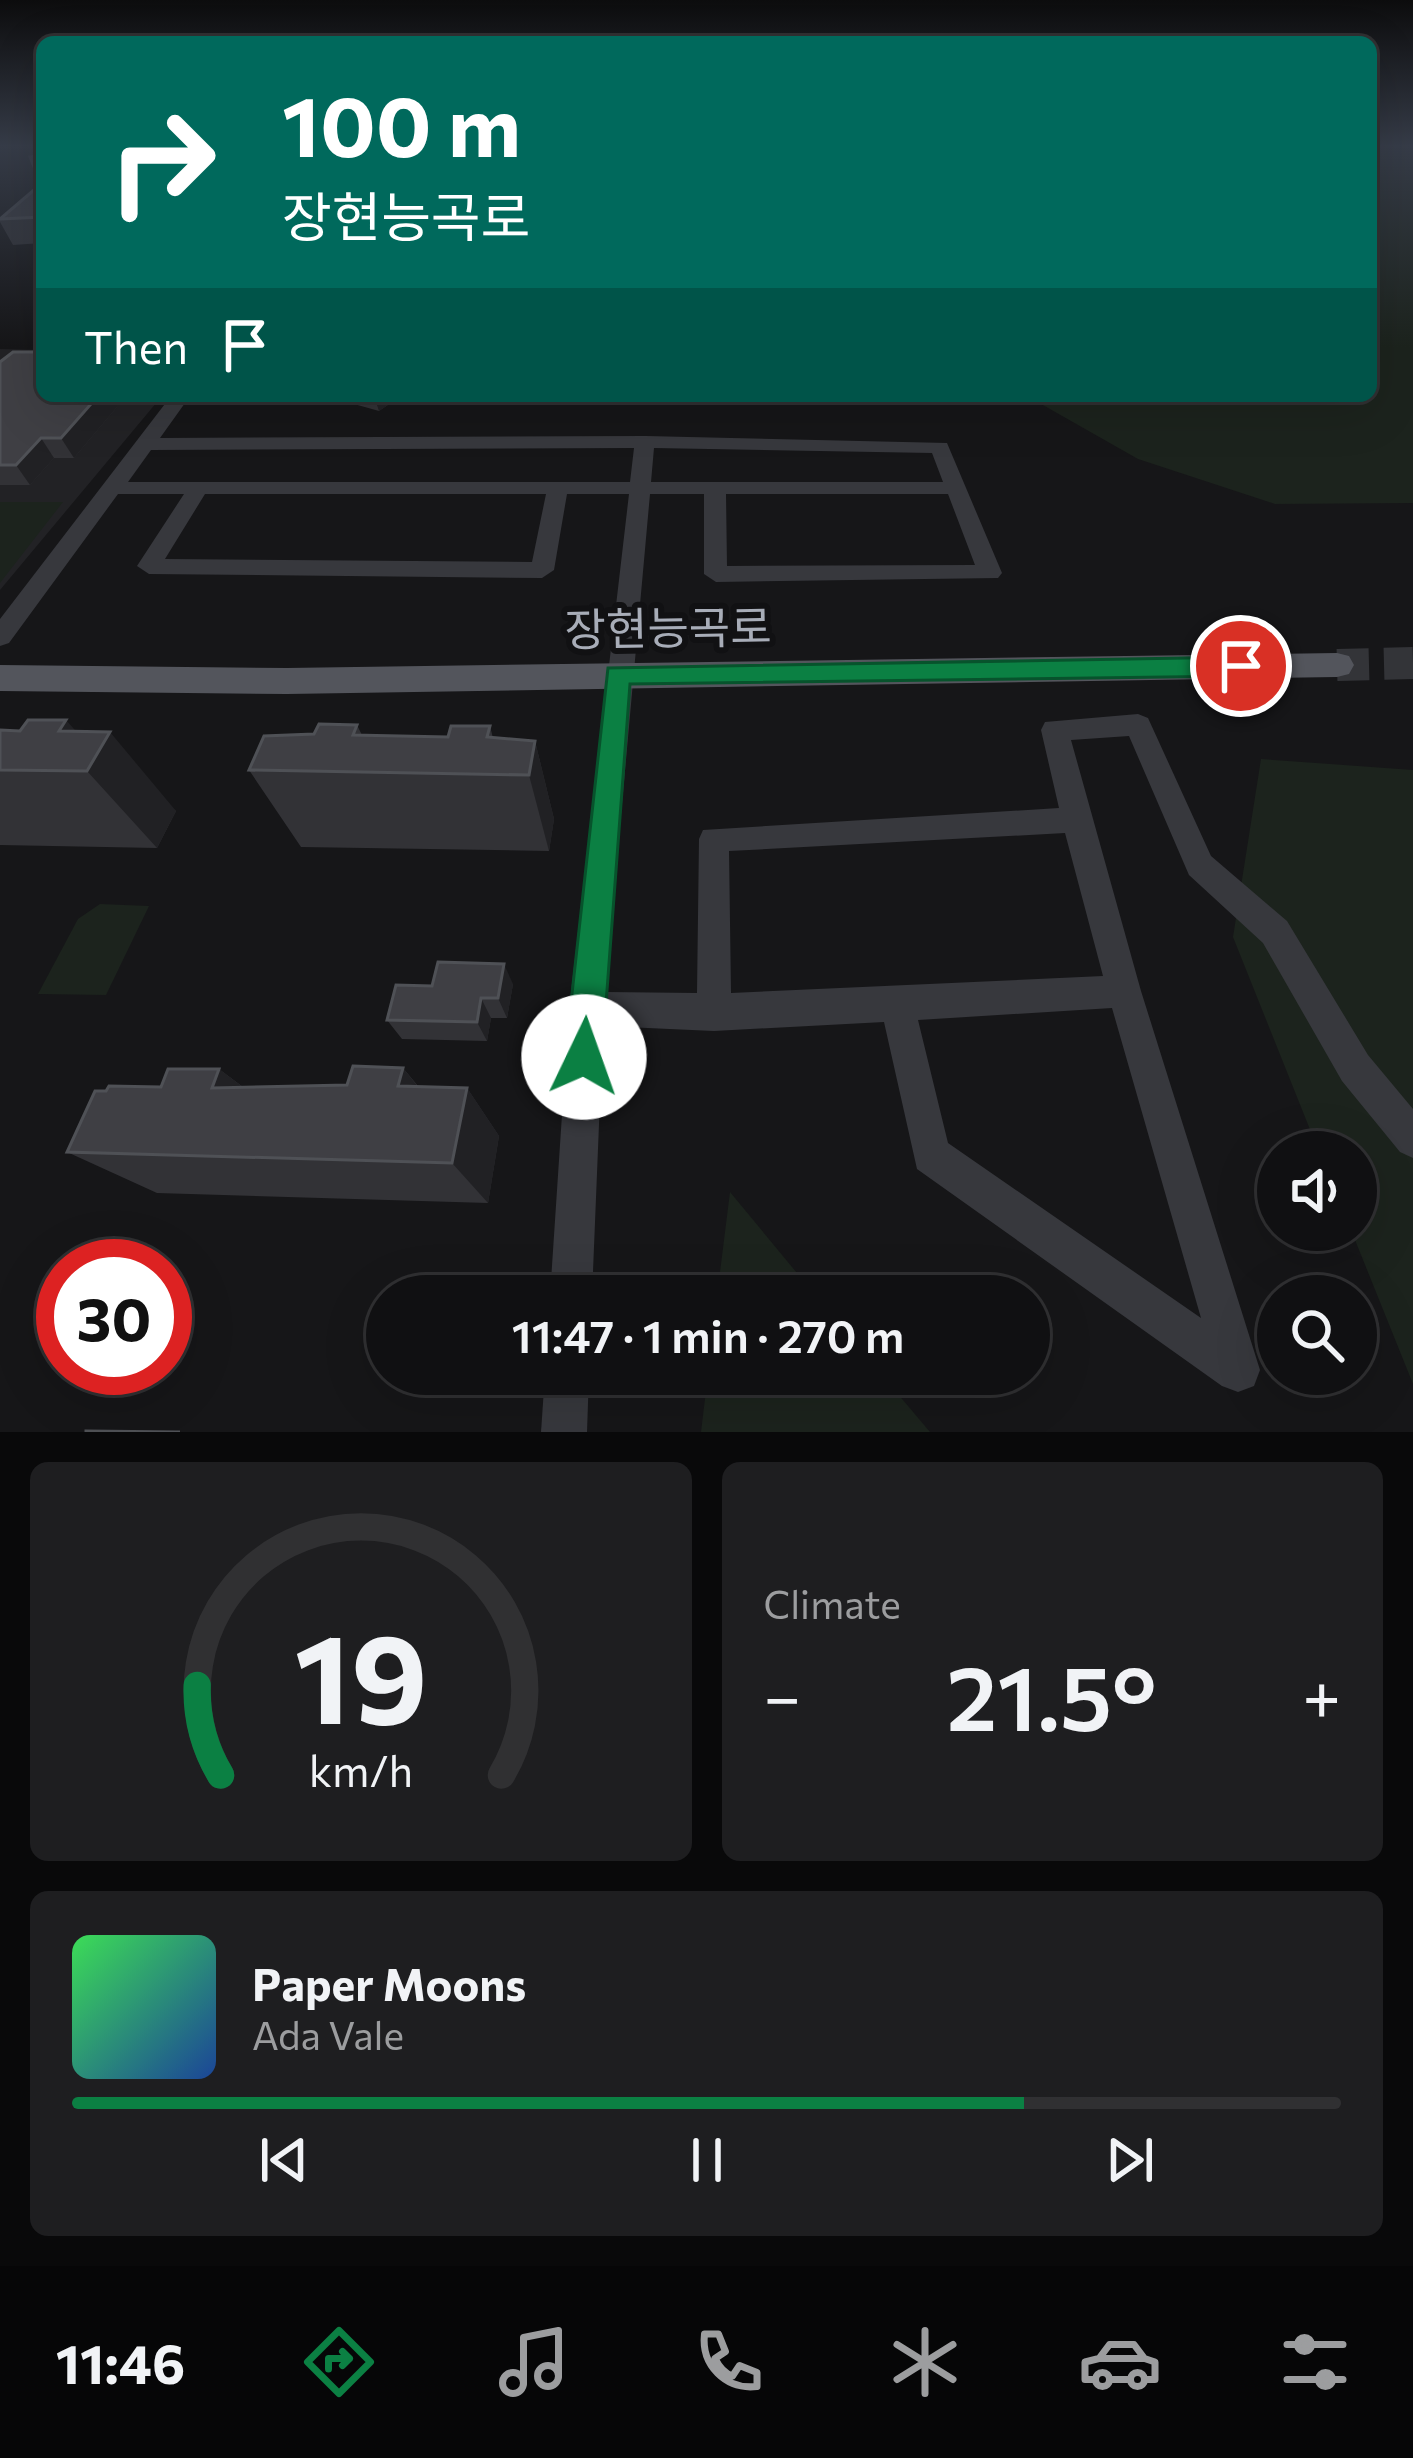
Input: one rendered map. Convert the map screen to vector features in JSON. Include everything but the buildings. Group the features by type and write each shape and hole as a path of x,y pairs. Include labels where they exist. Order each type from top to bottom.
{"main road":[{"name":"장현능곡로","path":"0,678 287,682 1337,665"}],"street":[{"path":"0,637 177,402"},
{"path":"148,444 645,442 940,447 990,573 716,574 715,490"},
{"path":"572,1275 586,1009 617,674 645,442"},
{"path":"116,488 957,488"},
{"path":"197,490 149,566 542,570 557,490"},
{"path":"897,1004 931,1155 1238,1370 1124,991 1054,730 1138,725 1200,865 1275,932 1355,1068 1413,1139"},
{"path":"714,1014 714,839 1076,820"},
{"path":"586,1009 714,1014 1124,991"},
{"path":"564,1432 566,1395"}],"shaded area":[{"path":"1377,213 1413,213 1413,503 1275,504 1138,459 1038,402 1377,402"},
{"path":"0,349 36,350 36,402 157,402 0,590"},
{"path":"0,502 63,502 0,583"},
{"path":"1261,759 1413,770 1413,1384 1377,1295 1377,1275 1369,1275 1359,1251 1377,1251 1377,1131 1311,1131 1233,937"},
{"path":"100,904 149,906 106,995 38,994 78,919"},
{"path":"730,1192 799,1275 720,1275"},
{"path":"705,1395 899,1395 930,1432 701,1432"}],"tunnel":[{"path":"1337,665 1413,663"}],"route":[{"path":"584,1057 617,674 1241,666"}]}
